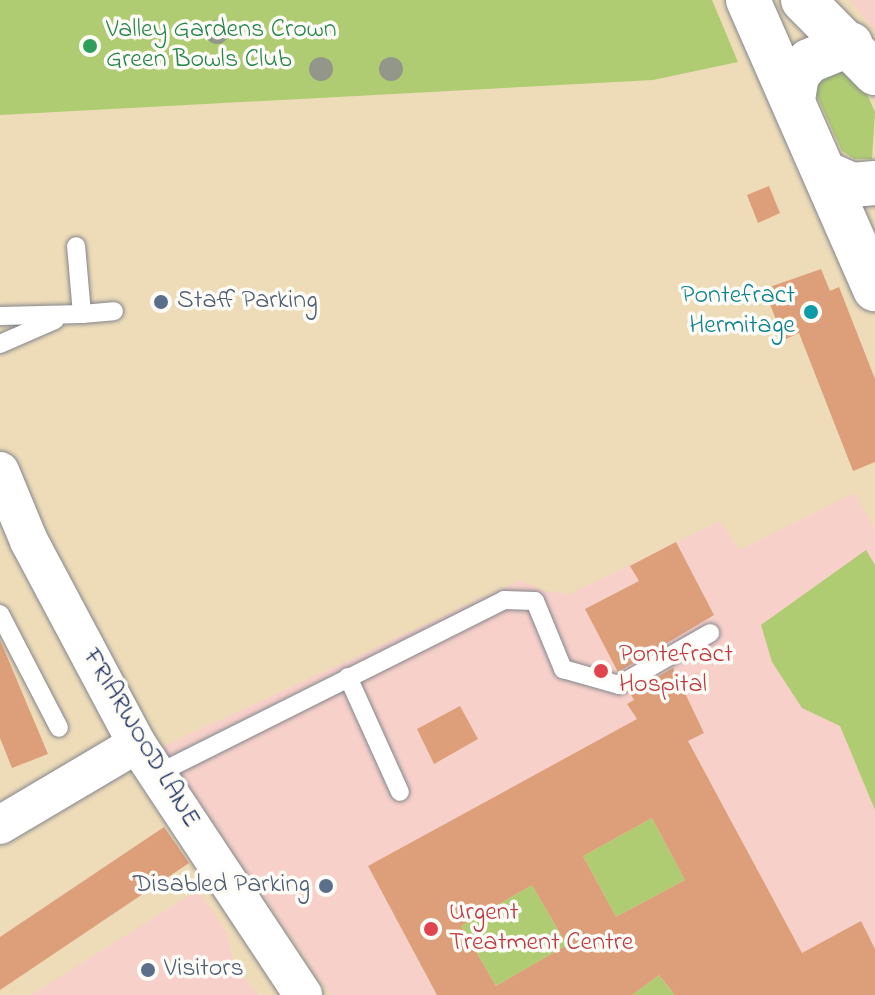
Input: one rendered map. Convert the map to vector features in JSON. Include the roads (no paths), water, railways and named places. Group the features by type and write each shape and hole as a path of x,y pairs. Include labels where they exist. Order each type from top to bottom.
{"highway":[{"path":"748,0 875,289"},
{"path":"803,0 867,55"},
{"path":"793,100 797,75 809,61 867,55"},
{"path":"825,173 852,185 875,183"}],"street":[{"name":"FRIARWOOD LANE","path":"0,471 14,547 147,759 303,995"},
{"path":"0,825 147,759"}],"lane":[{"path":"76,246 82,314"},
{"path":"0,316 61,317 114,311"},
{"path":"0,344 61,317"},
{"path":"147,759 348,677 504,600 522,597 535,601 563,669 619,685 710,633"},
{"path":"0,614 59,728"},
{"path":"348,677 400,792"}],"place":[{"name":"Valley Gardens Crown Green Bowls Club","path":"90,46"},
{"name":"Staff Parking","path":"161,302"},
{"name":"Pontefract Hermitage","path":"811,312"},
{"name":"Pontefract Hospital","path":"601,671"},
{"name":"Disabled Parking","path":"326,886"},
{"name":"Urgent Treatment Centre","path":"431,929"},
{"name":"Visitors","path":"148,970"}]}
